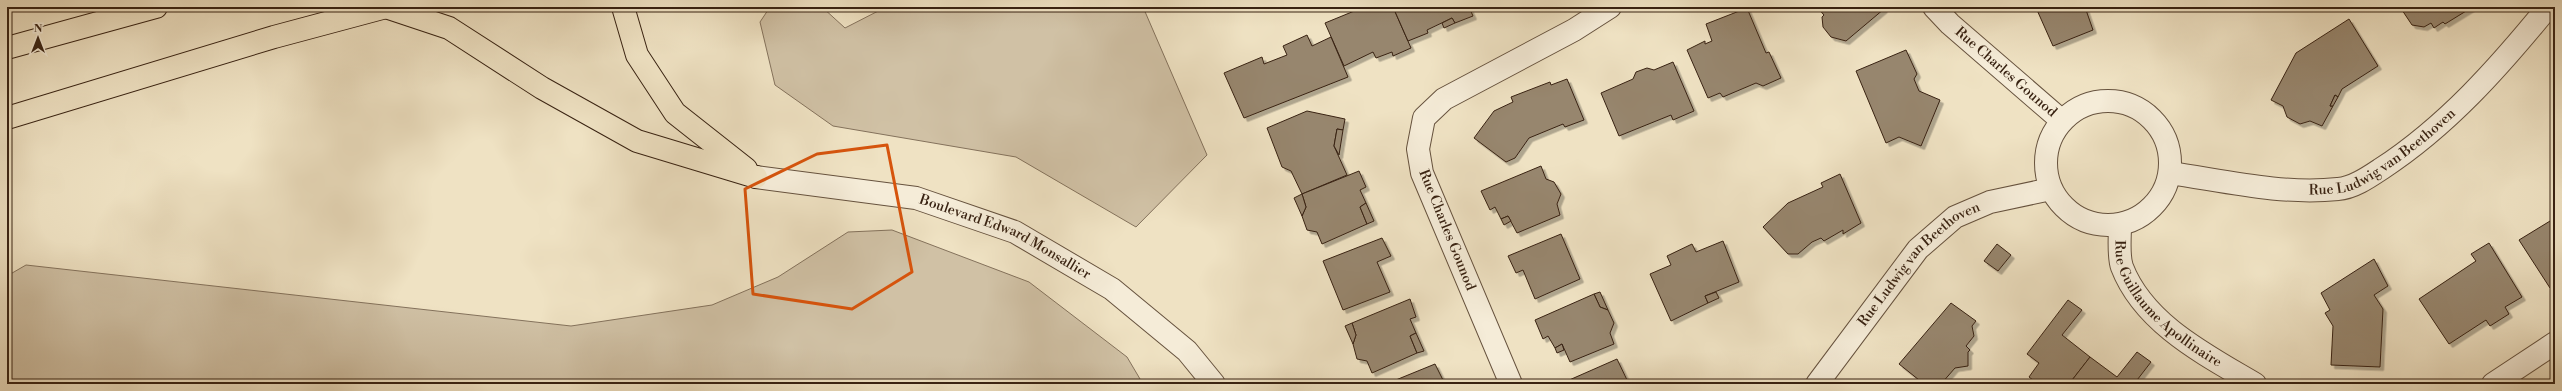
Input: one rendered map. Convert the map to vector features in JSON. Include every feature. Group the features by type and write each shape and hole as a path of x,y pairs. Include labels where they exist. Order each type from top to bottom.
{"main road":[{"path":"7,48 156,7"},
{"path":"7,118 267,40 386,7 449,28 542,88 637,141 756,177"},
{"path":"623,7 637,55 674,113 756,177"}],"street":[{"name":"Rue Charles Gounod","path":"1511,384 1422,172 1418,149 1424,118 1444,98 1574,30 1610,7"},
{"name":"Rue Charles Gounod","path":"1934,7 1950,24 2061,120"},
{"name":"Rue Ludwig van Beethoven","path":"2170,172 2281,190 2340,189 2365,180 2397,158 2462,105 2505,60 2548,7"},
{"path":"2106,101 2123,103 2140,110 2154,122 2164,136 2170,154 2170,172 2164,191 2153,206 2138,218 2120,225 2099,225 2079,219 2063,206 2051,189 2046,172 2046,155 2051,138 2061,120 2089,104 2106,101"},
{"name":"Boulevard Edward Monsallier","path":"756,177 916,198 1015,232 1112,289 1187,351 1214,384"},
{"name":"Rue Ludwig van Beethoven","path":"1817,384 1918,249 1955,217 1990,202 2051,189"},
{"name":"Rue Guillaume Apollinaire","path":"2120,225 2122,266 2138,297 2182,339 2255,384"},
{"path":"2493,384 2555,343"}],"highlighted area":[{"path":"887,145 912,272 852,309 753,294 745,189 817,154"}],"shaded area":[{"path":"770,7 822,7 845,28 886,7 1143,7 1207,155 1136,227 1016,157 833,126 775,85 760,22"},
{"path":"892,230 1029,282 1127,357 1143,384 7,384 7,276 26,265 571,326 712,305 778,277 848,232"}],"building":[{"path":"1364,7 1393,7 1411,48 1393,56 1392,52 1376,58 1373,52 1344,66 1325,23"},
{"path":"1393,7 1469,7 1473,16 1455,23 1452,18 1427,30 1428,33 1408,41"},
{"path":"1817,7 1882,7 1884,9 1846,41 1831,37 1823,27 1822,17 1824,15"},
{"path":"2041,7 2085,7 2093,30 2053,46 2037,10"},
{"path":"2400,7 2471,8 2445,24 2443,22 2434,28 2431,23 2424,27 2412,25"},
{"path":"1747,8 1766,53 1769,52 1781,78 1763,86 1756,83 1723,97 1720,93 1708,98 1687,50 1705,41 1705,44 1712,41 1706,24"},
{"path":"1452,18 1455,23 1444,28 1442,23"},
{"path":"2349,19 2378,66 2342,89 2338,97 2335,95 2330,106 2333,106 2322,126 2310,121 2300,124 2287,117 2283,106 2271,100 2296,53"},
{"path":"1307,35 1312,46 1331,37 1348,77 1244,118 1224,73 1262,57 1264,64 1287,55 1283,46"},
{"path":"1906,50 1917,74 1914,79 1919,91 1940,100 1921,146 1899,137 1886,143 1856,71"},
{"path":"1673,62 1694,111 1673,120 1671,115 1619,136 1601,93 1633,79 1636,72 1647,68 1654,70"},
{"path":"1567,79 1584,120 1565,127 1563,124 1529,138 1515,158 1506,162 1474,138 1494,111 1513,102 1511,97 1550,82 1551,85"},
{"path":"2335,95 2338,97 2333,106 2330,106"},
{"path":"1307,111 1345,119 1343,130 1337,129 1334,146 1347,175 1302,194 1291,171 1282,167 1267,128"},
{"path":"1337,129 1343,130 1339,155 1334,146"},
{"path":"1541,166 1546,179 1554,182 1561,194 1557,204 1560,215 1517,233 1508,216 1501,219 1495,207 1490,210 1481,191"},
{"path":"1359,171 1366,187 1360,190 1366,203 1360,207 1367,224 1322,244 1317,232 1307,230 1302,216 1306,207 1302,194"},
{"path":"1840,174 1861,223 1843,234 1843,230 1824,241 1821,238 1812,242 1798,254 1788,254 1763,227 1788,203 1823,187 1821,183"},
{"path":"1302,194 1306,207 1302,216 1294,198"},
{"path":"1366,203 1374,221 1367,224 1360,207"},
{"path":"1508,216 1511,221 1504,225 1501,219"},
{"path":"2555,218 2555,285 2550,288 2519,240"},
{"path":"1561,234 1580,279 1535,299 1523,270 1516,273 1508,256"},
{"path":"1382,238 1391,256 1377,262 1390,292 1343,310 1323,261"},
{"path":"1723,241 1739,282 1705,296 1708,303 1671,321 1650,274 1671,265 1667,256 1692,244 1696,252"},
{"path":"2489,243 2522,297 2505,307 2509,314 2490,326 2486,320 2449,344 2419,299 2476,261 2471,254"},
{"path":"1997,244 2011,255 1998,271 1984,261"},
{"path":"2374,259 2388,286 2374,295 2383,309 2380,367 2331,365 2333,326 2325,313 2330,310 2321,293"},
{"path":"1600,292 1608,310 1600,307 1594,294"},
{"path":"1716,292 1719,298 1708,303 1705,296"},
{"path":"1594,294 1600,307 1608,310 1614,323 1610,333 1614,344 1570,362 1562,344 1555,348 1548,336 1543,339 1535,320"},
{"path":"1410,299 1416,317 1410,319 1416,333 1410,336 1417,353 1372,373 1367,361 1357,359 1353,344 1356,335 1352,323"},
{"path":"2068,300 2082,310 2062,335 2090,357 2069,384 2038,384 2029,377 2039,363 2027,354"},
{"path":"1951,303 1976,321 1972,326 1974,336 1966,346 1970,350 1968,352 1968,366 1955,368 1941,384 1924,384 1899,364"},
{"path":"1352,323 1356,335 1353,344 1345,326"},
{"path":"1416,333 1424,351 1417,353 1410,336"},
{"path":"1562,344 1564,350 1557,353 1555,348"},
{"path":"2137,352 2151,362 2134,384 2069,384 2090,357 2117,377"},
{"path":"1617,359 1628,382 1568,384 1567,381"},
{"path":"1435,364 1444,382 1440,384 1386,384"}]}
